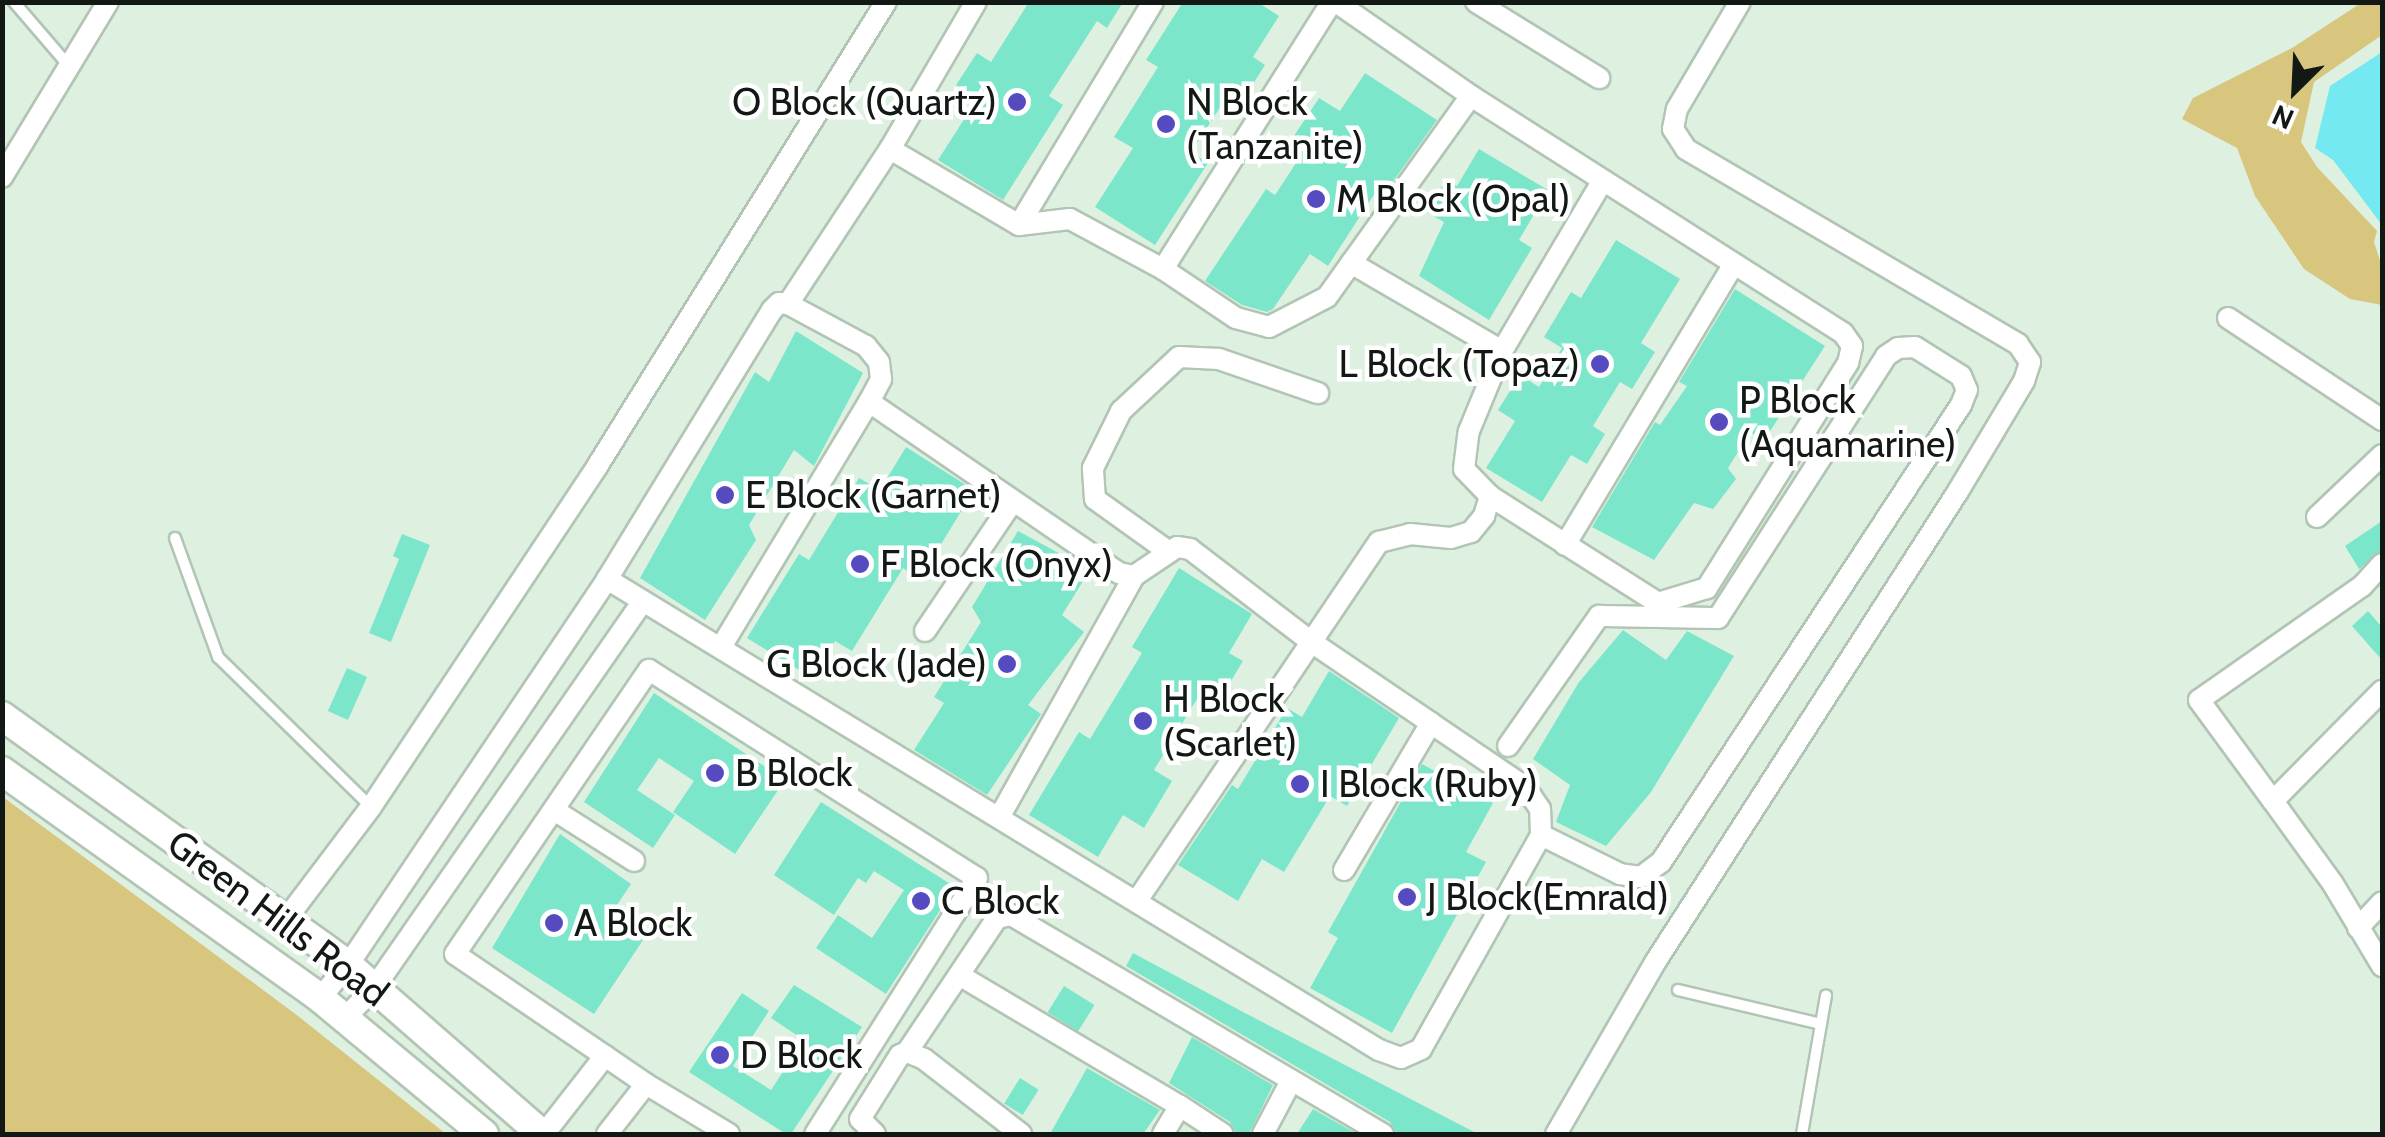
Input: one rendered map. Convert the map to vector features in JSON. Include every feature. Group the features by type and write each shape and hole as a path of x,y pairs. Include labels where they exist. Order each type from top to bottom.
{"street":[{"path":"2,177 108,2"},
{"path":"284,922 371,808 598,466 886,2"},
{"path":"788,304 890,149 976,2"},
{"path":"1019,225 1153,2"},
{"path":"1162,269 1334,2 1470,96 1842,334 1852,346 1848,362 1706,588 1658,603 1490,496 1464,469 1469,431 1502,352 1602,182"},
{"path":"1476,2 1599,78"},
{"path":"1556,1134 1656,961 1957,493 2024,381 2030,362 2018,344 1686,149 1672,129 1677,110 1740,2"},
{"path":"890,149 1019,225 1043,218 1070,219 1162,269 1236,318 1268,327 1326,297 1470,96"},
{"path":"1351,262 1502,352"},
{"path":"1565,546 1734,264"},
{"path":"320,998 348,966 607,579 772,310 779,303 788,304 866,346 879,362 881,380 721,647"},
{"path":"2228,318 2382,420"},
{"path":"1508,746 1600,616 1718,618 1886,356 1898,348 1915,347 1961,376 1967,390 1961,405 1661,862 1641,877 1620,874 1540,836"},
{"path":"1169,552 1095,500 1093,468 1121,412 1179,358 1219,358 1318,393"},
{"path":"870,402 1119,573 1134,576"},
{"path":"2317,517 2382,456"},
{"path":"1138,899 1378,542 1410,534 1451,538 1471,532 1484,516 1490,496"},
{"path":"925,631 1013,501"},
{"path":"607,579 643,602 1138,899 1379,1050 1401,1058 1421,1049 1540,836 1540,809 1525,787 1310,641 1190,549 1176,547 1134,576 1000,816"},
{"path":"2382,564 2362,586 2198,700 2333,884 2382,966"},
{"path":"345,1018 374,988 517,777 643,602"},
{"path":"729,1134 646,1084 455,954 649,670 977,878 814,1134"},
{"path":"2272,800 2382,691"},
{"name":"Green Hills Road","path":"2,716 348,966 543,1134"},
{"path":"1344,870 1431,722"},
{"path":"486,757 517,777"},
{"name":"Green Hills Road","path":"2,771 320,998 484,1134"},
{"path":"554,810 634,861"},
{"path":"2358,928 2382,902"},
{"path":"875,1134 860,1119 996,918 1011,915 1290,1083 1384,1134"},
{"path":"959,974 1223,1134"},
{"path":"907,1052 924,1059 1021,1134"},
{"path":"543,1134 606,1056"},
{"path":"1264,1134 1290,1083"},
{"path":"608,1134 646,1084"},
{"path":"1162,1134 1180,1106"}],"lane":[{"path":"14,2 70,66"},
{"path":"175,538 218,658 371,808"},
{"path":"1678,990 1821,1024"},
{"path":"1802,1134 1826,995"}],"shaded area":[{"path":"2361,3 2382,3 2382,35 2314,82 2301,142 2317,167 2377,231 2374,242 2382,267 2382,305 2350,299 2304,269 2255,196 2237,148 2182,119 2193,98 2292,48"},
{"path":"3,797 298,1016 446,1134 3,1134"}],"water":[{"path":"2382,52 2382,225 2333,160 2315,148 2330,86"}],"building":[{"name":"O Block (Quartz)","path":"1029,2 1123,2 1107,28 1097,21 1049,96 1063,105 1003,200 938,160 977,99 956,85 977,53 991,62"},
{"name":"N Block (Tanzanite)","path":"1183,2 1257,2 1279,16 1253,57 1265,65 1236,111 1223,103 1191,152 1208,163 1155,245 1095,207 1133,148 1114,137 1158,67 1146,60"},
{"name":"M Block (Opal)","path":"1365,73 1437,120 1382,197 1375,193 1328,266 1310,254 1273,309 1267,312 1242,305 1205,281 1266,189 1275,195 1298,160 1284,151 1319,98 1340,111"},
{"path":"1479,149 1548,190 1519,240 1532,248 1489,320 1419,276 1444,222 1426,212 1446,180 1457,186"},
{"name":"L Block (Topaz)","path":"1616,240 1680,279 1641,343 1655,352 1632,389 1620,382 1593,426 1605,434 1587,464 1571,455 1542,502 1486,468 1515,421 1498,410 1520,375 1539,387 1562,348 1544,337 1571,292 1581,298"},
{"name":"P Block (Aquamarine)","path":"1735,289 1825,346 1767,436 1750,433 1728,468 1736,479 1713,509 1694,503 1654,560 1592,527 1655,422 1660,425 1687,386 1679,382"},
{"name":"E Block (Garnet)","path":"796,331 863,373 814,466 794,450 749,525 756,540 705,620 640,578 755,372 769,382"},
{"name":"F Block (Onyx)","path":"906,447 974,490 920,579 903,568 852,651 835,641 812,678 747,638 799,554 809,560 859,478 880,490"},
{"path":"2382,521 2382,551 2359,569 2345,546"},
{"name":"G Block (Jade)","path":"1018,531 1090,570 1062,615 1084,632 1028,705 1041,714 987,795 914,750 944,703 934,697 981,622 972,607"},
{"path":"402,534 430,545 391,642 369,633 399,559 393,556"},
{"name":"H Block (Scarlet)","path":"1179,568 1252,614 1229,653 1243,661 1214,709 1197,699 1154,770 1172,781 1144,828 1123,815 1098,857 1029,815 1079,732 1090,739 1142,653 1132,647"},
{"path":"2368,611 2382,627 2382,660 2352,626"},
{"path":"1623,630 1666,660 1687,631 1734,656 1651,792 1606,846 1556,822 1570,785 1533,759 1579,682"},
{"path":"347,668 367,677 348,720 328,711"},
{"name":"I Block (Ruby)","path":"1329,671 1399,718 1347,806 1330,796 1284,872 1262,859 1238,901 1178,865 1232,785 1238,789 1287,708 1302,717"},
{"name":"B Block","path":"654,693 785,780 735,854 673,812 694,781 659,758 637,790 675,815 653,848 584,802"},
{"name":"J Block(Emrald)","path":"1422,764 1493,803 1466,852 1486,862 1392,1033 1310,988 1338,938 1328,932"},
{"name":"C Block","path":"821,802 955,887 886,994 816,948 838,915 872,938 904,890 874,871 866,883 858,878 834,915 774,875"},
{"name":"A Block","path":"560,834 631,884 609,917 643,940 594,1014 492,948"},
{"path":"1133,953 1478,1134 1397,1134 1390,1122 1126,966"},
{"name":"D Block","path":"794,985 862,1027 791,1134 786,1134 689,1072 742,993 769,1011 733,1066 771,1090 804,1040 771,1018"},
{"path":"1064,986 1095,1005 1078,1031 1048,1012"},
{"path":"1192,1037 1273,1085 1249,1134 1237,1134 1230,1122 1169,1083"},
{"path":"1087,1068 1160,1110 1143,1134 1050,1134"},
{"path":"1020,1078 1039,1090 1023,1115 1004,1103"},
{"path":"1313,1109 1357,1134 1297,1134"}],"place":[{"name":"O Block (Quartz)","path":"1017,102"},
{"name":"N Block (Tanzanite)","path":"1166,124"},
{"name":"M Block (Opal)","path":"1316,199"},
{"name":"L Block (Topaz)","path":"1600,364"},
{"name":"P Block (Aquamarine)","path":"1719,422"},
{"name":"E Block (Garnet)","path":"725,495"},
{"name":"F Block (Onyx)","path":"860,564"},
{"name":"G Block (Jade)","path":"1007,664"},
{"name":"H Block (Scarlet)","path":"1143,721"},
{"name":"B Block","path":"715,773"},
{"name":"I Block (Ruby)","path":"1300,784"},
{"name":"J Block(Emrald)","path":"1407,897"},
{"name":"C Block","path":"921,901"},
{"name":"A Block","path":"554,923"},
{"name":"D Block","path":"720,1055"}]}
